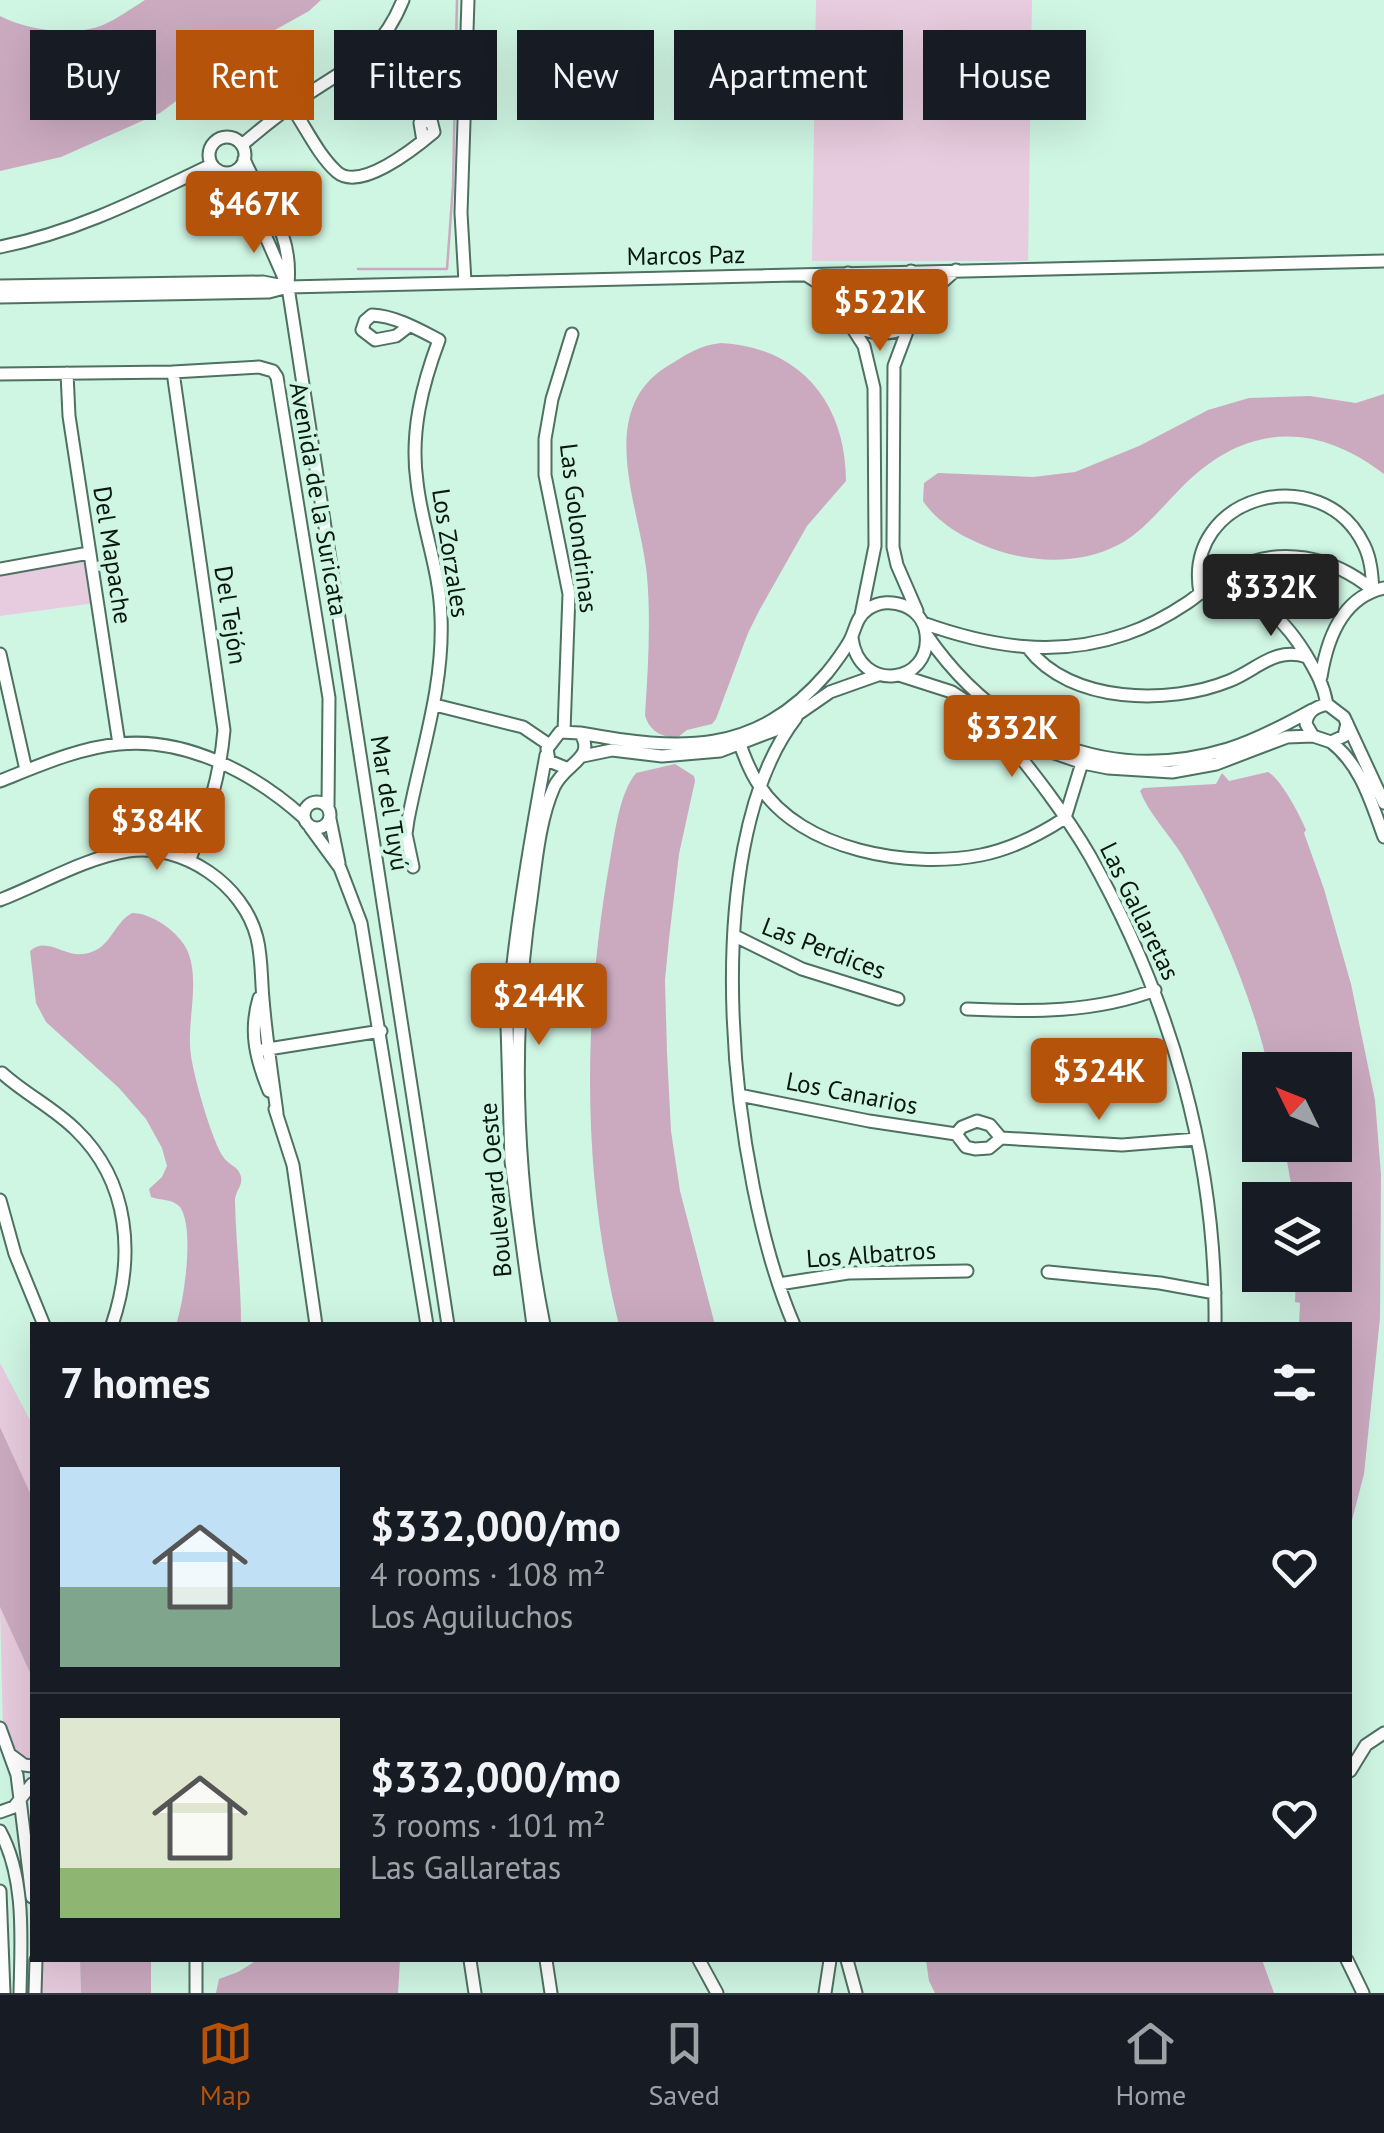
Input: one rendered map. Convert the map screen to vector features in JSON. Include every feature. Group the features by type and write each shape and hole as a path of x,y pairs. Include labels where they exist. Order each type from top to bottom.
{"street":[{"path":"314,91 367,58 390,28 403,0"},
{"path":"464,282 461,213 468,0"},
{"path":"276,120 243,152 239,168 219,171 208,154 217,139 228,136 243,152 287,246 288,288"},
{"path":"301,120 332,165 346,178 363,178 423,141"},
{"path":"0,247 117,211 212,164"},
{"path":"228,172 254,210 288,288"},
{"name":"Marcos Paz","path":"288,288 1384,261"},
{"path":"956,270 910,326 898,350 892,387 896,565 922,624 955,673 997,711 1084,758 1143,760 1206,754 1249,742 1327,704"},
{"path":"911,271 924,284 925,304"},
{"path":"837,304 838,287 848,273"},
{"path":"435,705 523,726 547,750 554,765 566,768 583,756 612,750 683,756 720,752 805,695 830,670 852,638 875,546 874,402 864,346 837,304 806,275"},
{"path":"0,286 264,282 288,288"},
{"path":"0,298 269,292 288,288"},
{"name":"Mar del Tuyú","path":"288,288 448,1322"},
{"path":"852,324 877,334 910,326"},
{"name":"Los Zorzales","path":"409,326 439,340 423,388 415,462 441,615 435,705 406,834 413,867"},
{"name":"Las Golondrinas","path":"564,730 570,594 545,475 544,440 572,334"},
{"name":"Avenida de la Suricata","path":"0,374 260,367 273,372 280,384 329,698 326,786 316,813"},
{"name":"Del Tejón","path":"174,372 224,730 222,764 208,814 189,860"},
{"name":"Del Mapache","path":"67,373 69,416 120,744"},
{"path":"1200,593 1197,567 1214,529 1240,507 1282,495 1320,503 1347,522 1364,544 1379,589"},
{"path":"0,569 90,554"},
{"path":"860,615 869,608 900,603 922,624 980,641 1028,648 1080,646 1128,634 1170,613 1233,569 1256,560 1282,556 1310,558 1336,565 1379,589"},
{"path":"1379,589 1348,609 1336,626 1321,677 1327,704 1340,711 1384,803"},
{"path":"1200,593 1235,595 1270,610 1289,628 1321,677"},
{"path":"899,676 923,655 922,624"},
{"path":"852,638 858,661 878,675"},
{"path":"1028,648 1040,660 1077,682 1125,696 1146,697 1190,693 1232,680 1273,656 1307,657"},
{"path":"0,654 26,770"},
{"path":"547,750 564,730 666,746 739,740 796,718 830,692 878,675 899,676 952,692 1034,746 1130,770 1172,772 1216,764 1288,737 1313,736 1344,752 1360,775 1383,831"},
{"path":"1312,710 1306,724 1313,736"},
{"path":"793,1322 778,1284 749,1174 732,1006 742,871 760,787 770,756 796,718"},
{"name":"Las Gallaretas","path":"991,720 1089,855 1155,990 1182,1072 1197,1139 1210,1212 1215,1322"},
{"path":"1331,742 1344,736 1347,724"},
{"path":"580,733 586,744 583,756"},
{"path":"739,740 760,787 780,808 818,834 843,845 898,859 982,855 1034,837 1064,818 1084,758"},
{"path":"0,781 75,754 120,744 175,749 222,764 261,783 291,806 316,813"},
{"name":"Boulevard Oeste","path":"533,1322 503,1006 530,868 547,750"},
{"name":"Boulevard Oeste","path":"513,1085 530,868 548,800 566,768"},
{"path":"316,813 360,923 427,1322"},
{"path":"316,813 340,868"},
{"path":"0,900 100,858 132,850 156,851 189,860 225,886 251,922 260,952 261,1050 293,1164 315,1322"},
{"name":"Las Perdices","path":"735,936 802,968 898,999"},
{"path":"505,1014 513,1015 520,1003 512,990 506,992"},
{"path":"967,1009 1088,1008 1126,1001 1155,990"},
{"path":"261,1050 381,1031"},
{"path":"1,1071 0,1089 25,1092"},
{"path":"1,1071 81,1135 97,1154 114,1187 127,1248 113,1322"},
{"name":"Los Canarios","path":"739,1095 956,1134 966,1147 975,1149 989,1148 1001,1138 1122,1144 1197,1139"},
{"name":"Los Canarios","path":"956,1134 962,1126 977,1121 990,1125 1001,1138"},
{"path":"0,1200 43,1322"},
{"name":"Boulevard Oeste","path":"522,1221 543,1322"},
{"name":"Los Albatros","path":"778,1284 848,1274 966,1271"},
{"path":"1048,1272 1160,1282 1215,1293"},
{"path":"306,1322 310,1294"},
{"path":"0,1728 20,1798 30,1880"},
{"path":"1352,1768 1366,1745 1384,1734"},
{"path":"4,1750 30,1765"},
{"path":"0,1812 14,1806 30,1786"},
{"path":"0,1832 14,1868 18,1899 20,1993"},
{"path":"0,1891 4,1988"},
{"path":"4,1988 13,1954 18,1899"},
{"path":"35,1993 36,1962"},
{"path":"196,1962 196,1993"},
{"path":"466,1993 470,1962"},
{"path":"470,1962 475,1993"},
{"path":"546,1962 552,1993"},
{"path":"699,1962 716,1993"},
{"path":"826,1991 830,1962"},
{"path":"848,1962 855,1989"},
{"path":"1348,1962 1363,1993"},
{"path":"826,1991 834,1983 855,1989"}],"shaded area":[{"path":"145,0 321,0 275,30 176,30 176,101 156,115 156,30 84,30 119,17"},
{"path":"816,0 1032,0 1032,30 923,30 923,120 1030,120 1028,261 812,261 814,120 903,120 903,30 816,30"},
{"path":"0,16 55,30 30,30 30,120 144,120 61,157 0,171"},
{"path":"721,343 774,355 813,384 838,427 846,481 807,526 760,609 716,719 677,738 661,735 645,715 647,576 631,493 627,436 632,410 644,386 686,355"},
{"path":"1384,394 1384,474 1331,444 1305,438 1254,441 1204,467 1127,540 1089,556 1044,559 999,551 957,532 923,501 924,483 938,473 1033,477 1075,472 1139,446 1208,410 1249,398 1310,396 1356,403"},
{"path":"80,561 89,566 95,603 0,616 0,574"},
{"path":"675,764 694,776 695,781 679,854 665,980 667,1053 671,1131 680,1191 714,1322 618,1322 598,1210 590,1093 595,976 618,814 636,773"},
{"path":"1268,772 1284,789 1306,830 1351,984 1375,1100 1381,1175 1380,1318 1364,1474 1352,1520 1352,1322 1299,1322 1300,1303 1295,1302 1295,1292 1352,1292 1352,1182 1291,1182 1287,1162 1352,1162 1352,1052 1264,1052 1222,932 1182,855 1140,791 1216,784 1222,773 1229,781"},
{"path":"132,913 148,916 171,930 183,943 191,962 190,1043 196,1079 219,1150 241,1178 235,1202 241,1322 177,1322 185,1283 187,1231 177,1204 151,1197 149,1189 167,1166 162,1148 146,1119 119,1088 46,1022 36,1003 30,951 42,945 76,954 92,952 106,943"},
{"path":"0,1363 30,1420 30,1493 0,1427"},
{"path":"0,1427 30,1493 30,1673 0,1607"},
{"path":"0,1607 30,1673 30,1762 17,1756 3,1729"},
{"path":"40,1962 80,1962 81,1993 40,1993"},
{"path":"80,1962 151,1962 151,1993 81,1993"},
{"path":"254,1962 400,1962 398,1993 216,1993 219,1979"},
{"path":"926,1962 1263,1962 1274,1993 935,1993"}],"waterway":[{"path":"358,269 447,269 457,0"}]}
